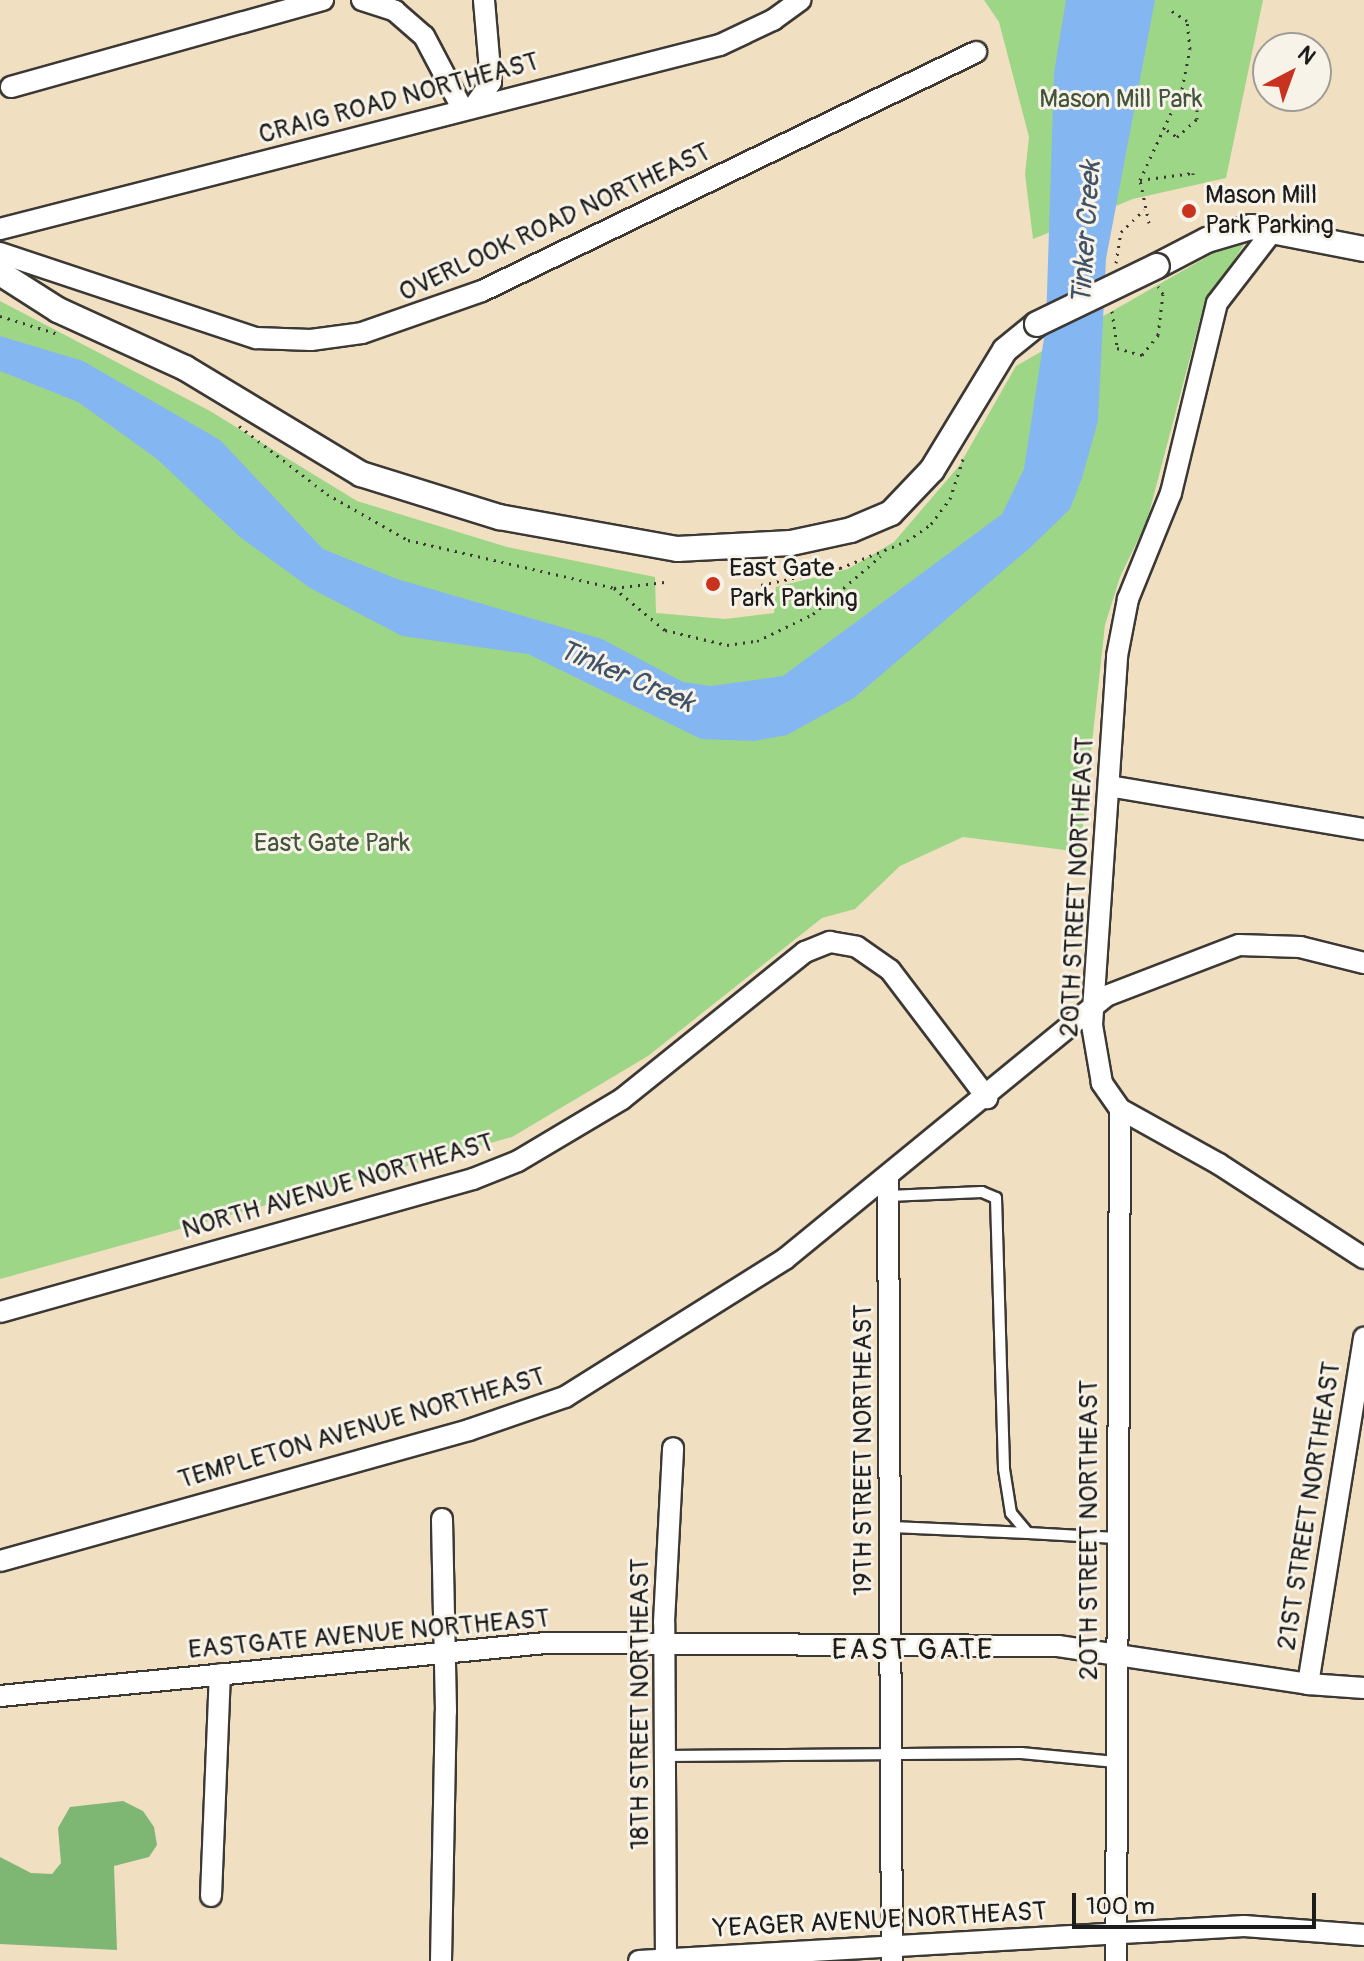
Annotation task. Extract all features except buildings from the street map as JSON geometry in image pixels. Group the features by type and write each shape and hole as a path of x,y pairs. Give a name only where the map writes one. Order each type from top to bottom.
{"street":[{"path":"11,87 323,0"},
{"path":"362,0 395,11 424,36 468,106 491,82 484,0"},
{"name":"CRAIG ROAD NORTHEAST","path":"0,229 468,106 720,45 773,20 801,0"},
{"name":"OVERLOOK ROAD NORTHEAST","path":"0,253 256,338 311,340 362,333 482,291 976,52"},
{"path":"0,273 58,310 185,368 361,474 499,517 677,549 791,543 851,530 891,513 932,470 1005,350 1037,324 1234,231 1274,229 1364,249"},
{"name":"20TH STREET NORTHEAST","path":"1116,1961 1120,1109 1102,1083 1093,1003 1117,656 1128,599 1171,493 1217,303 1274,229"},
{"path":"1109,786 1364,829"},
{"name":"NORTH AVENUE NORTHEAST","path":"0,1312 473,1179 518,1161 622,1099 805,952 830,942 857,947 890,970 987,1098"},
{"path":"1093,1003 1239,945 1300,947 1364,963"},
{"name":"TEMPLETON AVENUE NORTHEAST","path":"0,1561 469,1430 565,1397 785,1259 888,1187 1093,1003"},
{"path":"1120,1109 1219,1164 1364,1258"},
{"name":"19TH STREET NORTHEAST","path":"888,1187 892,1954"},
{"name":"21ST STREET NORTHEAST","path":"1308,1684 1364,1337"},
{"name":"18TH STREET NORTHEAST","path":"666,1960 665,1644 673,1448"},
{"path":"441,1961 442,1519"},
{"name":"EASTGATE AVENUE NORTHEAST","path":"0,1696 545,1643 891,1642 1116,1652 1308,1684 1364,1688"},
{"path":"211,1896 220,1674"},
{"name":"YEAGER AVENUE NORTHEAST","path":"639,1961 892,1954 1116,1933 1244,1926 1364,1935"}],"lane":[{"path":"888,1187 982,1192 999,1204 1004,1469 1011,1513 1028,1533"},
{"path":"892,1527 1116,1538"},
{"path":"667,1756 1021,1753 1116,1762"}],"path":[{"path":"1149,223 1140,180 1167,130 1190,49 1187,21 1168,8"},
{"path":"1167,130 1177,137 1197,119 1197,110"},
{"path":"1140,180 1193,173 1193,179"},
{"path":"614,588 665,630 727,645 757,641 813,614 883,553"}],"green space":[{"name":"Mason Mill Park","path":"984,0 1263,0 1256,32 1252,32 1252,53 1226,178 1133,199 1033,239 1025,174 1029,137 999,22"},
{"name":"East Gate Park","path":"1246,241 1202,312 1147,521 1120,577 1105,625 1080,852 963,837 900,866 855,909 822,918 648,1056 512,1137 0,1279 0,301 210,411 357,501 507,547 655,577 656,613 725,619 774,613 776,587 848,569 894,542 959,466 1016,366 1233,242"},
{"path":"123,1801 143,1811 154,1827 157,1845 149,1857 114,1866 117,1950 0,1944 0,1857 31,1873 52,1874 61,1863 58,1828 70,1807"}],"water":[{"name":"Tinker Creek","path":"1066,0 1155,0 1106,259 1098,421 1082,478 1070,509 1031,547 854,698 787,735 754,741 701,739 528,654 402,636 310,588 240,537 157,459 78,402 0,371 0,336 83,361 220,440 323,549 397,579 602,639 683,682 711,686 783,676 1002,514 1024,469 1046,325 1054,73"}],"place":[{"name":"Mason Mill Park Parking","path":"1189,211"},
{"name":"East Gate Park Parking","path":"713,584"}],"district":[{"name":"EAST GATE","path":"913,1650"}]}
